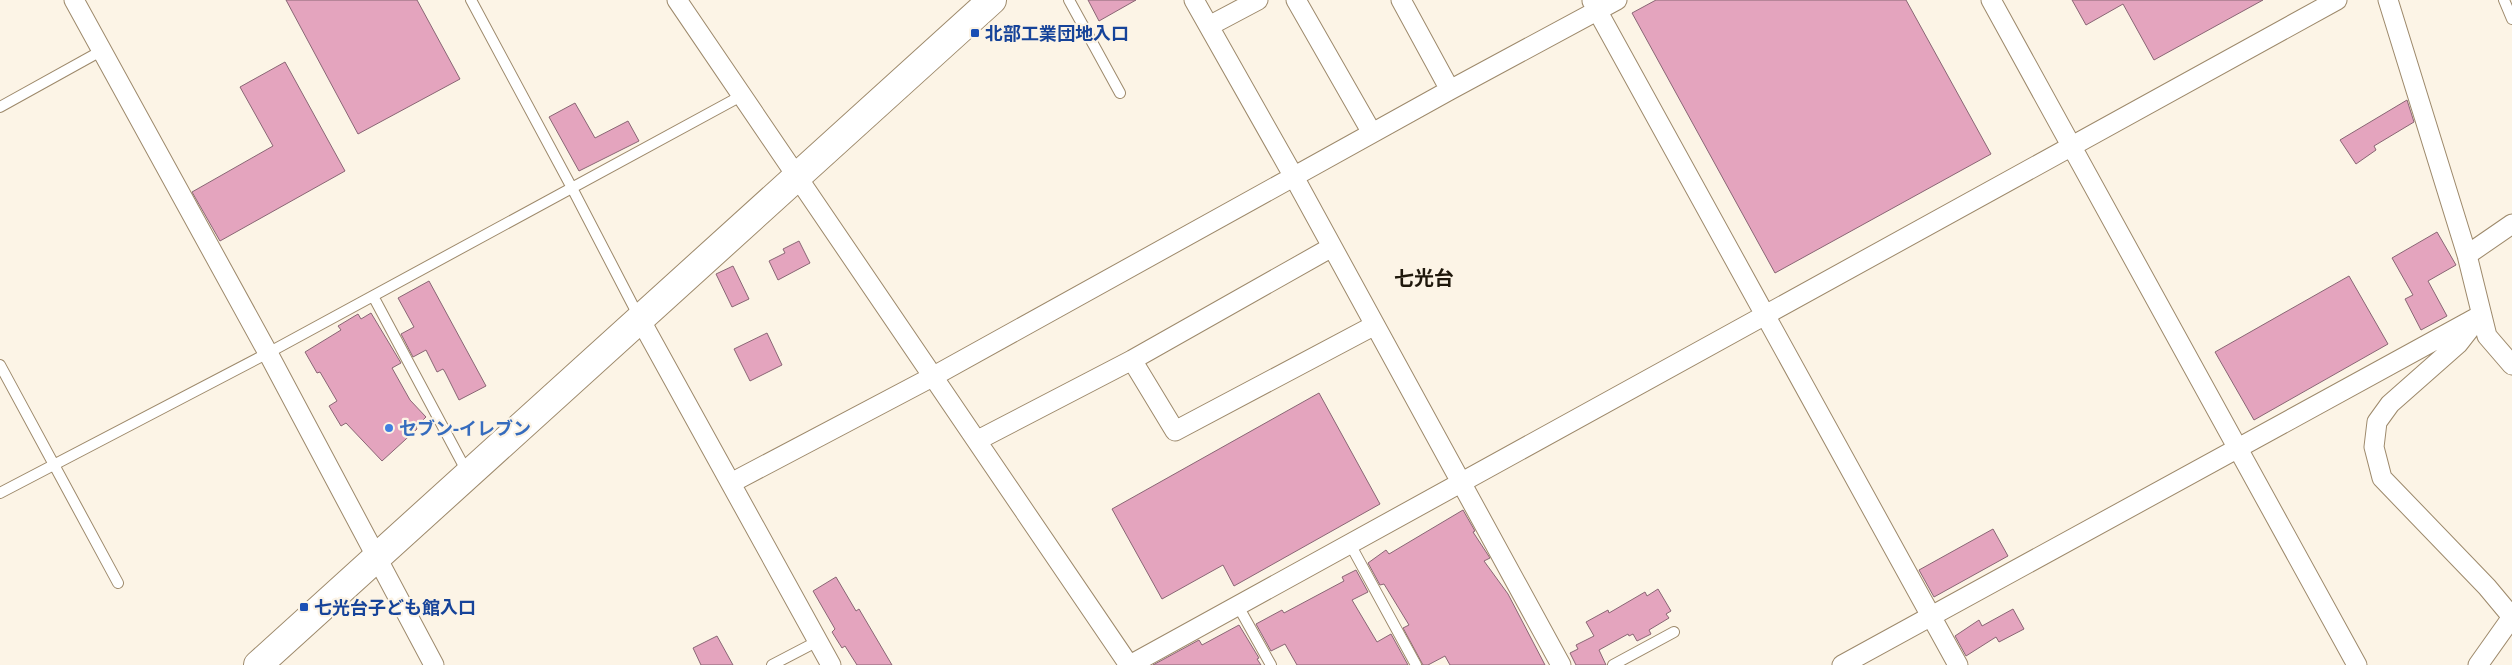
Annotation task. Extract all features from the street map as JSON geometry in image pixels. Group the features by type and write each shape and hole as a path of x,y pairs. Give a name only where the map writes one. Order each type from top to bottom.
{"street":[{"path":"74,0 268,353 434,665"},
{"path":"677,0 1130,665 2337,0"},
{"path":"258,665 992,0"},
{"path":"1194,0 1294,176 1561,665"},
{"path":"1209,26 1258,0"},
{"path":"1296,0 1372,133"},
{"path":"1400,0 1450,90"},
{"path":"730,483 934,376 1450,90 1594,5 1617,0"},
{"path":"1991,0 2357,665"},
{"path":"2388,0 2467,255 2487,336 2512,365"},
{"path":"1594,5 1958,665"},
{"path":"2467,255 2512,224"},
{"path":"978,440 1132,360 1332,247"},
{"path":"1842,665 2236,447 2481,315"},
{"path":"2478,665 2512,617 2487,588 2382,478 2374,447 2377,422 2390,404 2458,344 2481,315"},
{"path":"640,319 831,665"},
{"path":"1132,360 1175,431 1375,325"}],"lane":[{"path":"471,0 640,319"},
{"path":"1069,0 1120,93"},
{"path":"2504,0 2512,19"},
{"path":"0,107 102,52"},
{"path":"0,493 268,353 741,96"},
{"path":"373,296 468,476"},
{"path":"0,365 118,583"},
{"path":"1350,544 1416,665"},
{"path":"1238,606 1272,665"},
{"path":"1613,665 1674,632"},
{"path":"772,665 818,641"}],"building":[{"path":"286,0 417,0 460,79 358,134"},
{"path":"1088,0 1136,0 1099,21"},
{"path":"1656,0 1906,0 1991,154 1775,273 1632,13"},
{"path":"2072,0 2263,0 2154,60 2123,4 2086,25"},
{"path":"285,62 345,171 220,241 192,192 273,146 240,87"},
{"path":"2407,100 2414,122 2374,146 2376,150 2356,164 2340,140"},
{"path":"575,103 595,138 628,121 639,141 579,171 549,117"},
{"path":"2437,232 2456,265 2428,281 2447,316 2421,330 2405,299 2413,295 2392,258"},
{"path":"799,241 810,263 778,280 769,261 785,253 783,249"},
{"path":"733,266 749,299 732,307 716,274"},
{"path":"2349,276 2388,344 2254,420 2215,352"},
{"path":"429,281 486,386 459,400 443,369 437,372 426,350 413,357 401,334 414,327 398,298"},
{"path":"371,313 401,363 392,368 410,400 426,417 416,427 417,429 382,461 346,423 341,426 329,406 337,401 320,372 317,373 305,352 341,330 338,326 358,314 361,319"},
{"path":"767,333 782,365 750,381 734,349"},
{"path":"1319,393 1380,504 1234,586 1223,565 1162,599 1112,509"},
{"path":"1463,510 1475,531 1473,532 1490,558 1484,561 1508,594 1545,665 1450,665 1445,656 1428,665 1423,665 1403,628 1409,625 1384,584 1380,585 1368,563 1386,550 1389,554"},
{"path":"1993,529 2008,556 1934,597 1919,570"},
{"path":"1356,570 1368,592 1352,600 1377,642 1391,634 1408,665 1297,665 1285,644 1271,651 1256,624 1282,610 1284,613 1344,581 1342,577"},
{"path":"836,577 856,611 859,609 892,665 857,665 845,646 842,648 832,632 835,629 813,591"},
{"path":"1658,589 1671,611 1666,614 1669,618 1649,630 1651,634 1637,641 1633,634 1629,636 1628,634 1599,650 1606,665 1576,665 1570,653 1578,649 1576,645 1594,636 1586,622 1608,610 1609,613 1645,592 1647,596"},
{"path":"2013,609 2024,629 1999,642 1996,637 1966,656 1955,636 1979,620 1982,626"},
{"path":"1239,625 1259,658 1257,659 1261,665 1153,665 1199,640 1202,645"},
{"path":"717,636 733,665 701,665 693,648"}],"place":[{"name":"北部工業団地入口","path":"975,33"},
{"name":"セブン-イレブン","path":"389,428"},
{"name":"七光台子ども館入口","path":"304,607"}],"district":[{"name":"七光台","path":"1424,277"}]}
